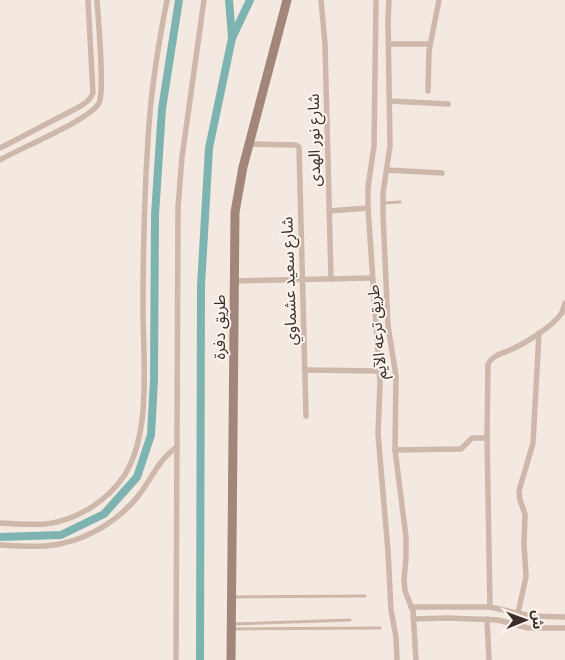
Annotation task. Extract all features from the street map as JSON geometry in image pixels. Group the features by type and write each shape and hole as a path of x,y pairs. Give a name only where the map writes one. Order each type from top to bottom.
{"main road":[{"name":"طريق دفرة","path":"231,660 236,212 242,167 287,0"}],"street":[{"path":"0,148 79,107 88,102 92,97 88,0"},
{"path":"0,160 71,124 98,104 102,89 97,0"},
{"path":"0,523 47,524 81,513 98,503 113,490 124,475 138,444 144,386 143,273 146,173 154,80 166,0"},
{"path":"176,660 179,186 204,0"},
{"name":"شارع نور الهدى","path":"321,0 325,44 331,279"},
{"name":"طريق ترعه الآيم","path":"376,0 374,146 368,187 368,208 380,383 378,434 391,610 396,637 397,660"},
{"name":"طريق ترعه الآيم","path":"390,0 388,19 390,44 390,146 382,203 390,345 396,376 396,450 406,537 404,580 413,619 416,660"},
{"path":"428,91 430,44 439,0"},
{"path":"375,20 388,19"},
{"path":"390,44 430,44"},
{"path":"390,101 448,104"},
{"name":"شارع سعيد عشماوي","path":"248,144 298,146 306,416"},
{"path":"387,170 442,173"},
{"path":"329,211 368,208"},
{"path":"234,280 372,278"},
{"path":"490,607 487,438 488,364 496,355 512,349 549,326 561,314 565,303"},
{"path":"518,613 526,576 525,514 519,491 533,443 539,333"},
{"path":"305,370 378,371"},
{"path":"396,450 461,449 472,438 487,438"},
{"path":"0,546 48,546 75,540 98,530 128,508 164,458 177,447"},
{"path":"411,608 490,607 538,617 565,617"},
{"path":"413,619 487,619 528,628 565,628"},
{"path":"487,619 489,660"}],"lane":[{"path":"382,203 400,202"},
{"path":"232,597 365,596"},
{"path":"231,627 350,620"},
{"path":"231,627 380,628"}],"waterway":[{"path":"0,537 61,535 104,514 137,477 151,435 154,380 155,215 162,109 179,0"},
{"path":"200,660 201,286 209,148 232,38 229,0"},
{"path":"233,36 250,0"}]}
